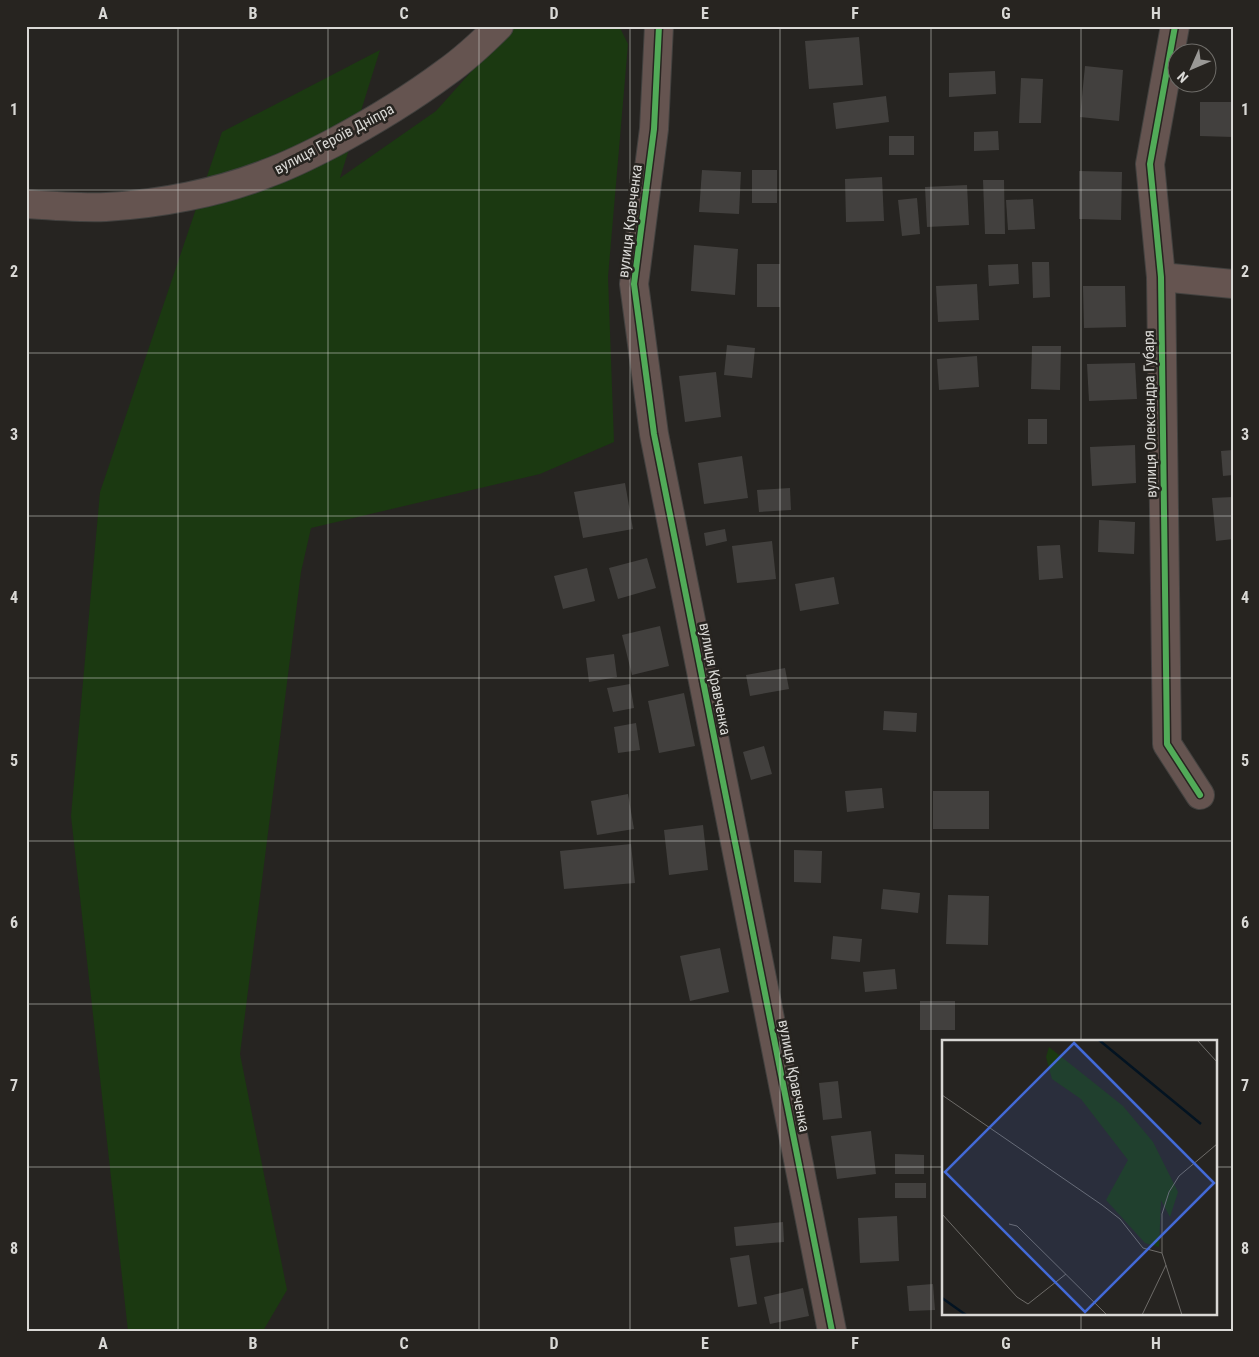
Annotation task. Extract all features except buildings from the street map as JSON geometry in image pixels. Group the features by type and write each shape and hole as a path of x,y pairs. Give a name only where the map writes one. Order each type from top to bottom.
{"street":[{"name":"вулиця Героїв Дніпра","path":"26,204 60,207 105,207 139,204 187,196 267,174 305,157 406,101 446,73 500,26"},
{"name":"вулиця Кравченка","path":"659,26 654,129 634,284 645,368 654,434 832,1331"},
{"name":"вулиця Олександра Губаря","path":"1175,26 1150,164 1161,276 1167,744 1200,795"},
{"path":"1161,276 1233,284"}],"green space":[{"path":"512,26 619,26 628,44 608,277 614,442 540,474 311,528 301,572 240,1054 287,1290 263,1331 128,1331 71,816 100,492 222,132 380,50 340,178 436,111"}],"cycle path":[{"path":"659,26 654,129 634,284 654,434 832,1331"},
{"path":"1175,26 1150,164 1161,277 1167,744 1200,795"}]}
